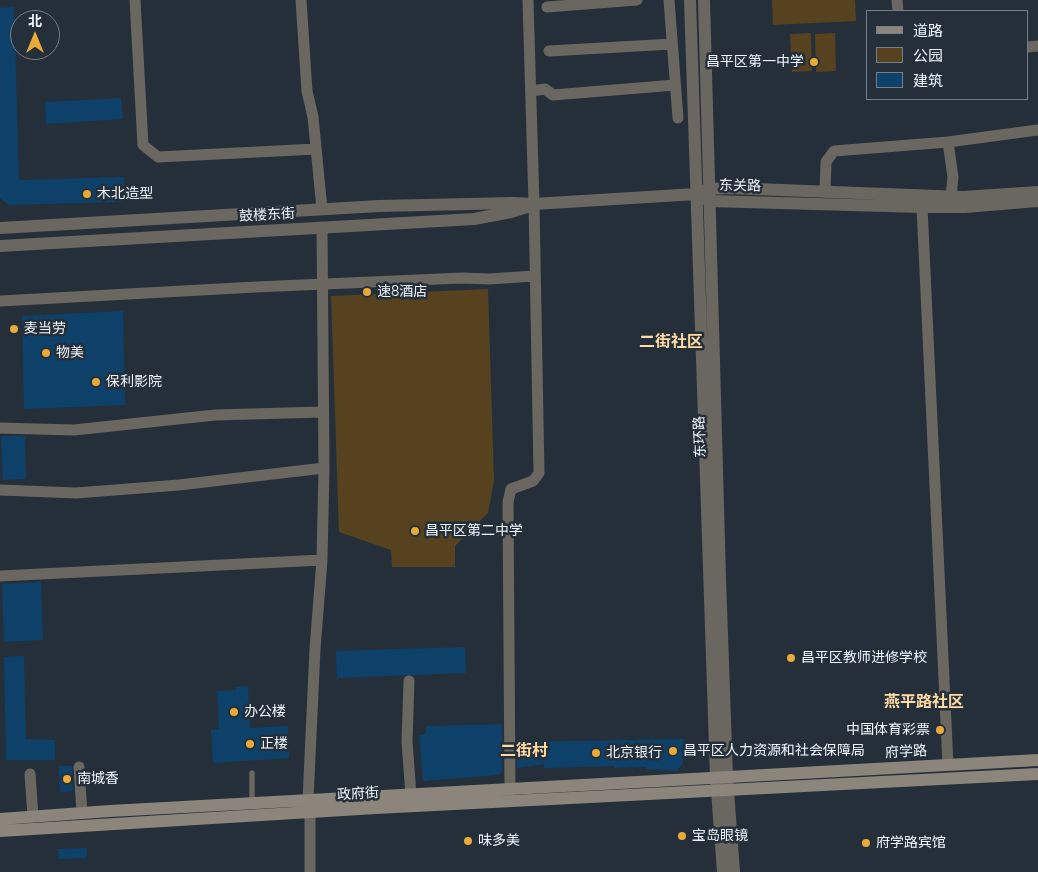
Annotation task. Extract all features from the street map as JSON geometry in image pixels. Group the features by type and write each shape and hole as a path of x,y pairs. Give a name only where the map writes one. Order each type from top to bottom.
{"main road":[{"name":"府学路","path":"722,777 1038,760"},
{"path":"723,791 1038,774"},
{"name":"政府街","path":"0,831 309,806 411,795 722,777"},
{"name":"政府街","path":"0,819 252,804 309,806 723,791"}],"street":[{"path":"135,0 143,145 158,157 316,149"},
{"path":"301,0 307,91 313,117 322,209"},
{"path":"510,790 508,502 511,489 533,481 539,473 534,276 536,269 528,0"},
{"path":"547,7 637,0"},
{"path":"669,0 678,118"},
{"name":"东环路","path":"690,0 696,194 722,777 734,872"},
{"name":"东环路","path":"704,0 722,777"},
{"path":"549,51 672,44"},
{"path":"531,91 545,89 553,94 675,85"},
{"path":"825,192 826,162 834,151 948,142 1038,130"},
{"path":"948,142 953,177 951,197"},
{"name":"东关路","path":"708,195 825,192 951,197 1038,192"},
{"name":"东关路","path":"696,194 922,207 965,207 1038,201"},
{"name":"鼓楼东街","path":"0,228 322,209 480,203 534,204 696,194"},
{"name":"鼓楼东街","path":"0,246 474,219 511,212 534,204"},
{"path":"922,207 948,765"},
{"path":"310,872 309,806 315,649 322,560 324,468 322,412 322,227"},
{"path":"0,301 534,276"},
{"path":"0,428 74,430 215,415 322,412"},
{"path":"0,490 86,493 179,486 324,468"},
{"path":"0,576 10,578 322,560"},
{"path":"409,681 408,742 411,795"},
{"path":"79,767 82,813"},
{"path":"30,774 33,816"},
{"name":"东环路","path":"723,791 723,872"}],"lane":[{"path":"252,773 252,804"}],"green space":[{"path":"772,0 855,0 856,21 773,25"},
{"path":"811,33 812,71 792,72 790,34"},
{"path":"835,33 836,71 816,72 815,34"},
{"path":"488,289 494,480 488,513 455,546 455,567 392,567 391,550 339,532 331,296"}],"building":[{"path":"14,7 14,10 10,10 10,60 16,60 19,180 124,177 124,202 9,205 0,198 0,8"},
{"path":"121,98 123,119 46,124 45,102"},
{"path":"123,311 125,405 24,409 22,316"},
{"path":"1,436 25,436 26,479 3,480"},
{"path":"41,582 43,640 4,642 2,584"},
{"path":"465,647 466,673 337,678 336,651"},
{"path":"24,656 26,739 55,740 55,760 6,760 4,657"},
{"name":"正楼","path":"248,686 250,728 288,726 289,758 213,763 211,730 219,729 217,691 236,690 236,687"},
{"path":"502,724 502,772 499,775 423,781 419,735 426,734 426,726"},
{"path":"684,739 683,763 677,771 646,769 646,767 614,768 614,766 544,768 544,764 517,768 517,742"},
{"name":"南城香","path":"59,766 72,766 73,791 60,792"},
{"path":"87,848 87,858 59,859 58,849"}],"place":[{"name":"昌平区第一中学","path":"814,62"},
{"name":"木北造型","path":"87,194"},
{"name":"速8酒店","path":"367,292"},
{"name":"麦当劳","path":"14,329"},
{"name":"物美","path":"46,353"},
{"name":"保利影院","path":"96,382"},
{"name":"昌平区第二中学","path":"415,531"},
{"name":"昌平区教师进修学校","path":"791,658"},
{"name":"办公楼","path":"234,712"},
{"name":"中国体育彩票","path":"940,730"},
{"name":"正楼","path":"250,744"},
{"name":"昌平区人力资源和社会保障局","path":"673,751"},
{"name":"北京银行","path":"596,753"},
{"name":"南城香","path":"67,779"},
{"name":"宝岛眼镜","path":"682,836"},
{"name":"味多美","path":"468,841"},
{"name":"府学路宾馆","path":"866,843"}],"district":[{"name":"二街社区","path":"671,342"},
{"name":"燕平路社区","path":"924,702"},
{"name":"二街村","path":"524,751"}]}
